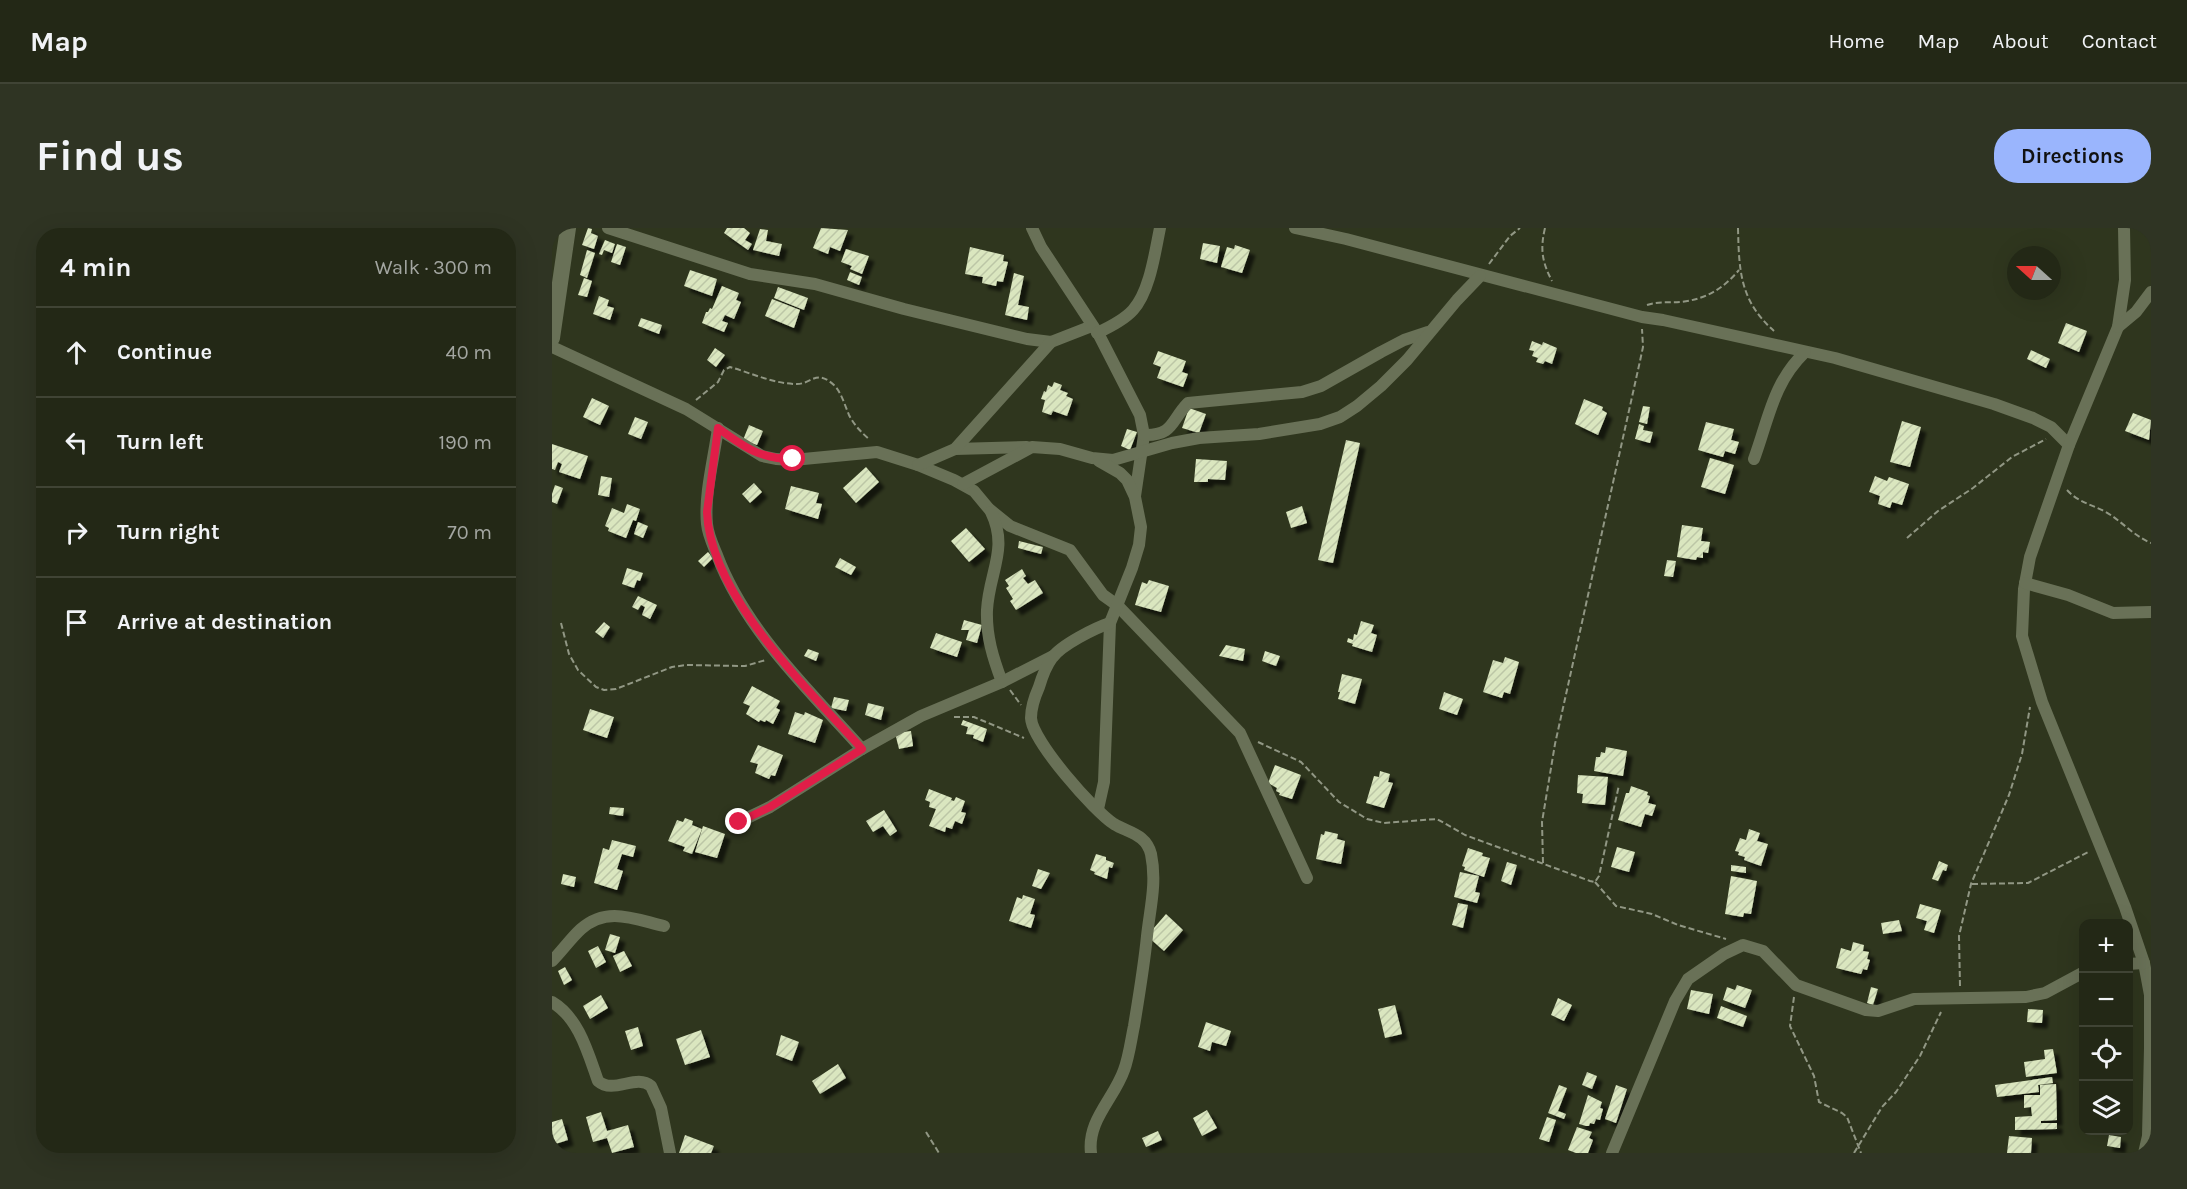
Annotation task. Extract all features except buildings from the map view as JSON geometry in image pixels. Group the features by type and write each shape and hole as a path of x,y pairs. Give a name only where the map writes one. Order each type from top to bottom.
{"main road":[{"path":"552,337 568,228"}],"street":[{"path":"608,228 750,274 815,284 904,309 1027,339 1051,342 1115,324 1133,311 1142,297 1160,228"},
{"path":"1032,228 1041,247 1116,364 1140,415 1144,435 1135,497"},
{"path":"1295,228 1346,239 1637,316 1805,351 1994,404 2051,427 2069,445"},
{"path":"2124,228 2125,280 2118,327 2069,445 2030,557 2025,583 2022,636 2042,702 2125,907 2144,963 2150,995 2150,1105 2148,1136 2144,1153"},
{"path":"918,465 955,449 1032,447 1060,449 1092,458 1113,460 1199,438 1260,435 1296,429 1340,417 1381,386 1407,360 1480,276"},
{"path":"2118,327 2136,312 2151,292"},
{"path":"1144,435 1162,433 1168,429 1188,403 1302,392 1321,386 1396,344 1430,331"},
{"path":"552,337 686,409 762,456 793,459 868,452 918,465 974,491 989,509 1010,526 1070,550 1103,595 1118,605 1240,733 1307,878"},
{"path":"955,449 1051,342"},
{"path":"1754,459 1780,382 1805,351"},
{"path":"718,428 707,512 711,539 732,591 780,656 862,749"},
{"path":"963,484 1032,447"},
{"path":"1092,458 1120,473 1131,486 1141,527 1139,545 1132,568 1110,623 1104,782 1098,809"},
{"path":"989,509 999,532 999,550 989,593 987,634 1002,682"},
{"path":"2025,583 2068,596 2113,614 2151,612"},
{"path":"739,822 770,807 862,749 921,716 1002,682 1053,656 1082,636 1110,623"},
{"path":"1053,656 1041,680 1031,719 1042,743 1069,780 1098,809 1114,824 1143,838 1150,851 1154,874 1153,901 1141,984 1125,1069 1115,1092 1099,1113 1090,1145 1091,1153"},
{"path":"552,961 582,928 611,914 664,926"},
{"path":"1612,1153 1675,1001 1688,979 1724,954 1743,945 1763,951 1796,986 1866,1010 1878,1011 1914,999 2026,997 2045,993 2082,973"},
{"path":"2133,964 2144,963"},
{"path":"552,1002 566,1012 578,1029 601,1084 617,1086 645,1081 651,1086 661,1108 670,1153"}],"path":[{"path":"1480,276 1502,245 1520,228"},
{"path":"1545,228 1541,247 1544,261 1550,278 1561,296"},
{"path":"1738,228 1739,270 1746,293 1761,320 1777,333"},
{"path":"1542,863 1542,822 1547,790 1573,659 1643,347 1637,316 1641,307 1652,303 1680,302 1707,296 1724,286 1739,270"},
{"path":"686,409 718,382 727,367 769,380 798,384 813,377 820,378 834,385 854,424 887,456"},
{"path":"1907,538 1938,511 1973,488 2012,457 2057,433"},
{"path":"2058,478 2076,500 2104,512 2136,537 2151,543"},
{"path":"561,623 570,654 578,670 596,687 604,690 616,689 672,667 686,665 745,666 780,656"},
{"path":"1960,998 1959,936 1971,884 2008,795 2022,754 2035,679"},
{"path":"1002,682 1031,719"},
{"path":"939,708 946,716 974,717 1022,738 1042,743"},
{"path":"1240,733 1301,762 1339,802 1367,819 1384,824 1437,819 1465,835 1595,882 1616,906 1652,914 1678,925 1743,945"},
{"path":"1595,882 1599,876 1619,786"},
{"path":"1971,884 2028,883 2100,845"},
{"path":"1796,986 1790,1026 1814,1076 1819,1102 1847,1117 1862,1153"},
{"path":"1854,1153 1882,1107 1896,1092 1920,1056 1947,999"},
{"path":"926,1132 939,1153"}],"route":[{"path":"739,822 799,790 862,749 780,656 745,610 724,575 707,526 718,428 762,456 793,459"}]}
